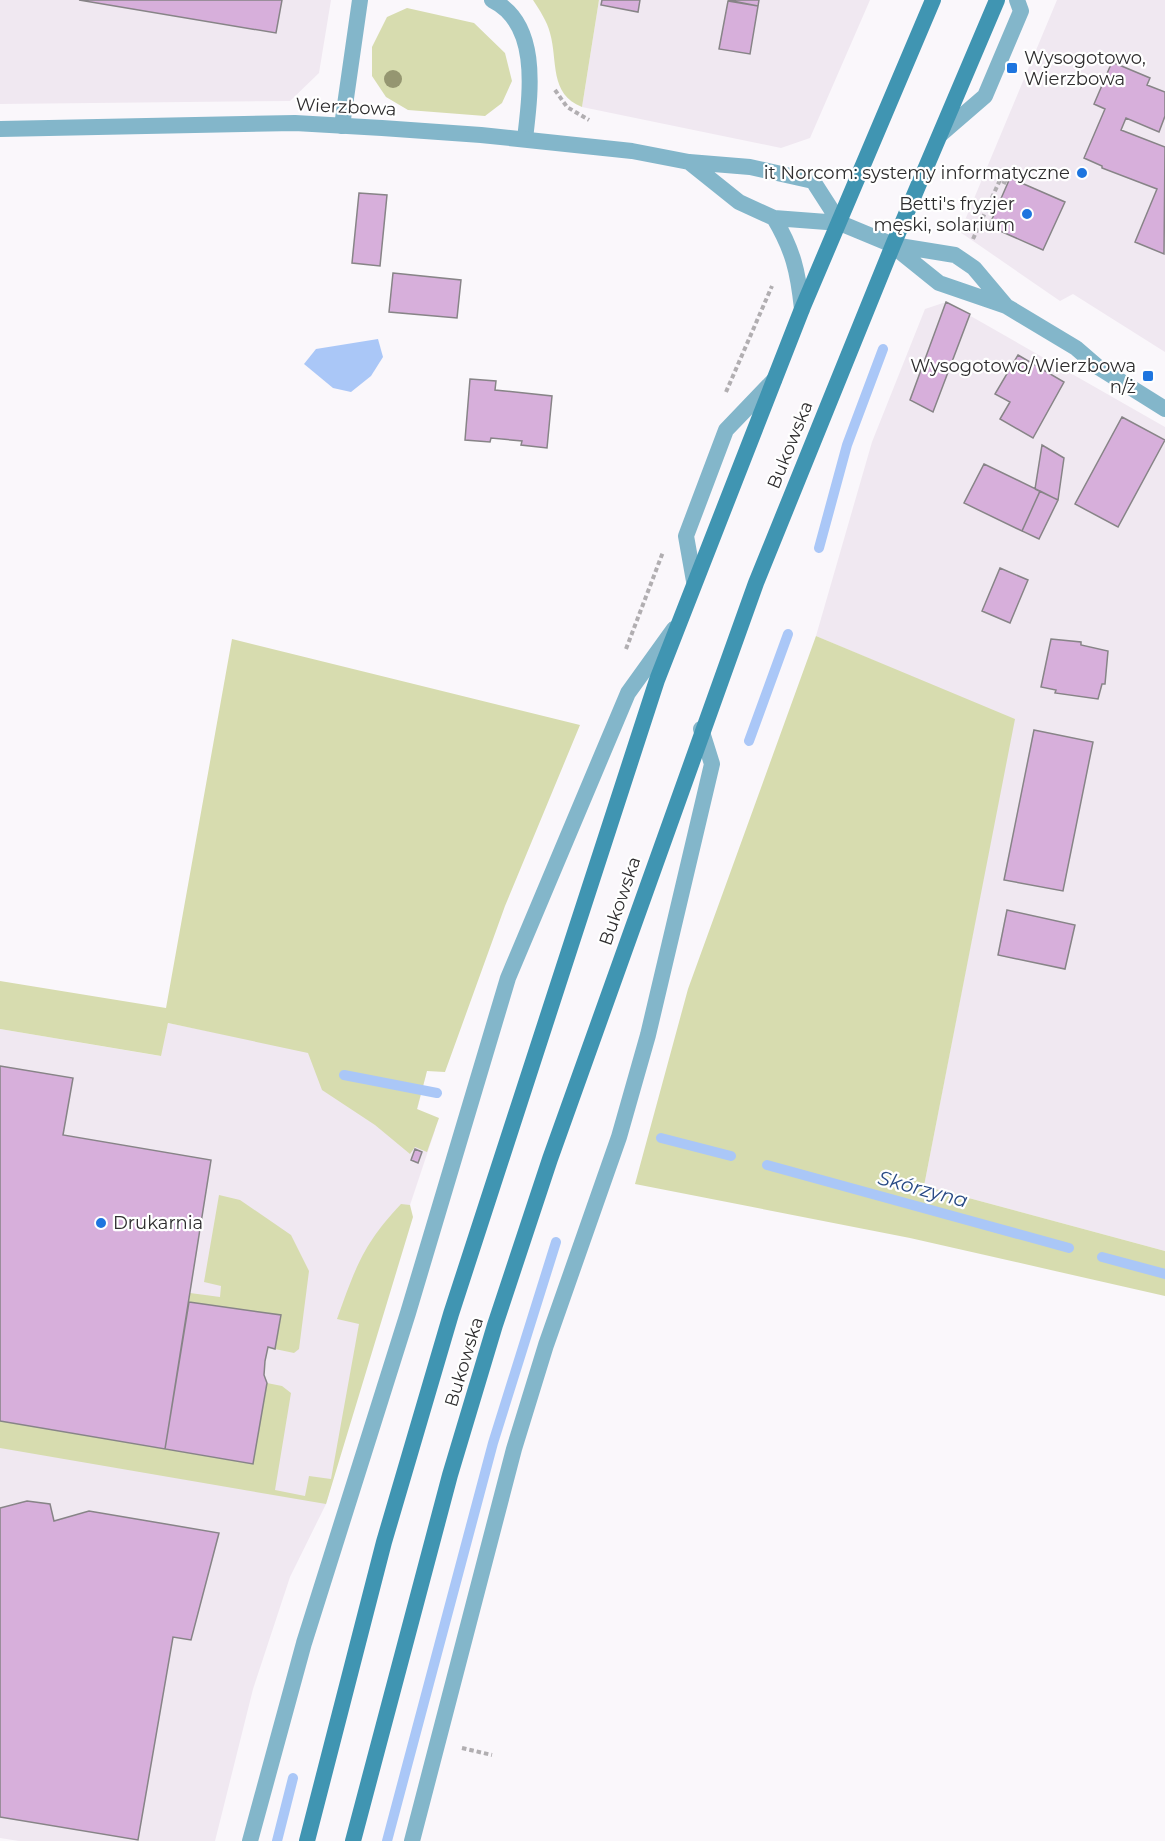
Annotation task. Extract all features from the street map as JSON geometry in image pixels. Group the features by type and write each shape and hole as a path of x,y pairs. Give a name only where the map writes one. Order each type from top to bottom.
{"main road":[{"name":"Bukowska","path":"307,1841 384,1542 451,1314 576,922 694,581 802,309 933,0"},
{"name":"Bukowska","path":"353,1841 450,1475 495,1325 554,1149 701,729 756,583 893,245 997,0"}],"street":[{"path":"342,126 360,0"},
{"path":"492,0 500,4 524,35 531,82 525,139"},
{"path":"940,134 985,96 1021,11 1017,0"},
{"name":"Wierzbowa","path":"0,129 232,123 342,126 525,139 632,151 689,162 750,167 813,182 840,223"},
{"name":"Wierzbowa","path":"689,162 740,202 774,218 840,223 893,245 955,255 974,268 1006,306"},
{"path":"774,218 790,246 799,272 802,309"},
{"name":"Wierzbowa","path":"893,245 939,283 1006,306 1076,348 1098,367 1165,409"},
{"path":"694,581 686,536 726,430 775,379"},
{"path":"250,1841 304,1643 391,1369 508,978 628,693 678,623"},
{"path":"412,1841 514,1449 546,1345 619,1137 648,1035 712,764 701,729"}],"path":[{"path":"550,81 567,107 592,122"},
{"path":"969,248 1000,180 1008,184"},
{"path":"725,395 777,275"},
{"path":"438,1742 492,1755"}],"shaded area":[{"path":"0,0 331,0 319,73 290,101 0,104"},
{"path":"599,0 870,0 810,138 781,148 582,107"},
{"name":"it Norcom: systemy informatyczne","path":"1057,0 1165,0 1165,352 1073,294 1060,301 960,232"},
{"path":"946,302 1165,427 1165,1251 924,1186 1014,720 816,636 872,442 925,309"},
{"path":"168,1023 426,1075 417,1110 435,1130 410,1205 326,1504 290,1577 253,1689 215,1841 19,1841 0,1838 0,1029 160,1056"}],"green space":[{"path":"533,0 599,0 582,107 571,101 559,85 549,29"},
{"path":"407,8 474,23 505,53 512,81 502,103 485,116 408,110 386,97 372,76 372,47 387,17"},
{"path":"816,636 1015,719 924,1186 1165,1251 1165,1296 910,1238 635,1184 688,989"},
{"path":"232,639 580,725 505,906 445,1072 427,1071 417,1109 439,1118 427,1152 415,1147 410,1154 375,1125 322,1090 308,1053 168,1023 161,1056 0,1029 0,981 166,1008"},
{"path":"219,1195 240,1200 291,1235 309,1271 299,1349 294,1353 275,1349 281,1315 189,1302 190,1293 220,1297 221,1286 204,1282"},
{"path":"401,1204 410,1205 413,1217 326,1504 0,1448 0,1421 253,1464 267,1383 282,1386 291,1393 275,1490 305,1496 309,1476 331,1479 359,1324 337,1319 361,1258 377,1232"}],"water":[{"path":"378,339 383,357 371,376 351,392 333,388 304,364 316,349"}],"building":[{"path":"79,0 282,0 276,33"},
{"path":"602,0 640,0 638,12 601,5"},
{"path":"728,0 759,0 758,6"},
{"path":"728,1 758,6 750,54 719,49"},
{"path":"1112,62 1150,78 1147,85 1165,92 1165,116 1159,132 1126,118 1121,130 1165,147 1164,254 1135,242 1157,189 1102,168 1084,158 1105,109 1094,104"},
{"name":"Betti's fryzjer męski, solarium","path":"1010,178 1065,202 1043,250 989,226"},
{"path":"359,193 387,195 380,266 352,263"},
{"path":"393,273 461,280 457,318 389,312"},
{"path":"946,302 970,314 933,412 910,400"},
{"path":"1018,355 1064,382 1033,438 1000,419 1010,402 995,394"},
{"path":"470,379 496,381 495,390 552,396 547,448 521,445 522,441 491,438 490,442 465,440"},
{"path":"1122,417 1165,440 1118,527 1075,504"},
{"path":"1042,445 1064,458 1058,500 1035,489"},
{"path":"984,464 1040,491 1022,531 964,503"},
{"path":"1040,491 1058,500 1039,539 1022,531"},
{"path":"1000,568 1028,580 1010,623 982,611"},
{"path":"1051,639 1081,642 1081,645 1108,651 1105,684 1102,684 1098,699 1055,693 1056,690 1041,687"},
{"path":"1034,730 1093,742 1063,891 1004,880"},
{"path":"1007,910 1075,925 1065,969 998,955"},
{"name":"Drukarnia","path":"0,1066 73,1078 63,1135 211,1160 165,1449 0,1421"},
{"path":"415,1149 422,1152 418,1163 411,1160"},
{"path":"189,1302 281,1315 275,1349 268,1347 265,1361 264,1375 267,1383 253,1464 165,1449"},
{"path":"27,1501 50,1504 54,1521 89,1511 219,1533 191,1640 173,1637 138,1840 0,1817 0,1508"}],"waterway":[{"path":"819,548 847,445 883,349"},
{"path":"749,741 788,634"},
{"name":"Skórzyna","path":"344,1075 437,1093"},
{"name":"Skórzyna","path":"661,1138 731,1156"},
{"name":"Skórzyna","path":"767,1165 1069,1248"},
{"path":"387,1841 493,1443 556,1242"},
{"name":"Skórzyna","path":"1102,1257 1165,1274"},
{"path":"277,1841 293,1778"}],"place":[{"name":"Wysogotowo, Wierzbowa","path":"1012,68"},
{"name":"it Norcom: systemy informatyczne","path":"1082,173"},
{"name":"Betti's fryzjer męski, solarium","path":"1027,214"},
{"name":"Wysogotowo/Wierzbowa n/ż","path":"1148,376"},
{"name":"Drukarnia","path":"101,1223"}]}
